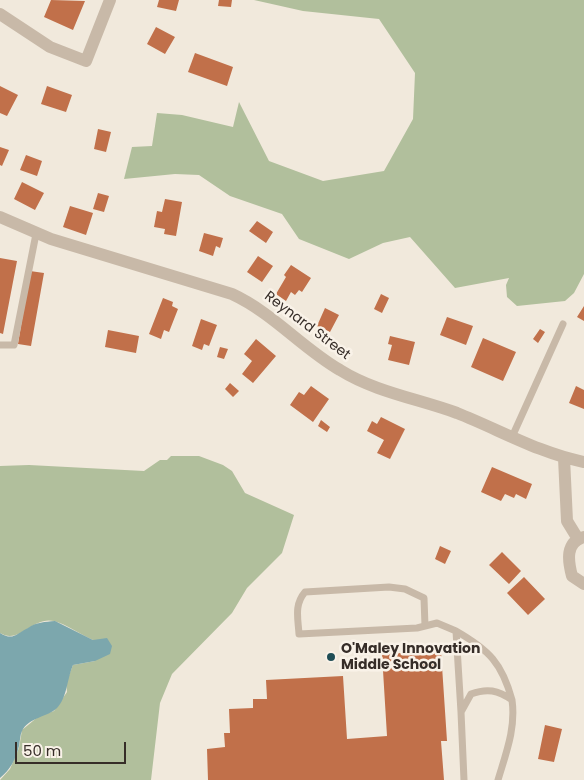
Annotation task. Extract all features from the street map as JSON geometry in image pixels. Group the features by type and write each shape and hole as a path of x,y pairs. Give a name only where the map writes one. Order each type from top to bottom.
{"street":[{"path":"0,14 50,46 86,61 110,0"},
{"name":"Reynard Street","path":"0,217 36,234 232,294 253,304 314,352 362,382 459,414 512,438 564,458 584,462"},
{"path":"564,458 568,522 581,538 570,548 568,562 572,576 584,584"}],"lane":[{"path":"0,345 14,345 36,234"},
{"path":"512,438 563,324"},
{"path":"425,626 424,598 405,589 389,587 304,592 298,600 299,634 425,626 438,624 456,631 478,644 494,659 503,671 512,700 513,727 498,780"},
{"path":"456,631 464,780"},
{"path":"461,712 471,694 478,691 488,689 500,692 512,700"}],"green space":[{"path":"254,0 584,0 584,274 574,293 565,301 517,306 507,297 506,285 509,278 455,288 410,237 383,243 349,259 299,239 282,214 230,196 199,175 175,174 124,179 132,147 152,146 157,113 182,115 233,127 239,102 269,161 323,181 384,171 413,119 415,73 379,19 303,11"},
{"path":"171,456 199,456 223,465 232,471 245,493 294,515 282,553 247,588 232,613 172,674 160,703 151,780 0,780 10,769 19,748 22,730 39,716 54,711 67,692 66,683 73,665 95,661 93,640 54,621 39,622 14,635 7,636 0,633 0,466 29,465 144,471 160,460 167,460"}],"water":[{"path":"55,621 93,640 107,638 112,646 110,654 95,661 73,665 65,694 60,704 53,711 25,726 21,733 14,760 10,768 0,778 0,633 11,637 34,625"}],"building":[{"path":"51,0 85,1 73,30 44,17"},
{"path":"159,0 179,0 176,11 157,7"},
{"path":"219,0 232,0 231,7 218,6"},
{"path":"156,27 175,37 165,54 147,44"},
{"path":"195,53 233,67 227,86 188,72"},
{"path":"0,86 18,95 7,116 0,113"},
{"path":"47,86 72,95 66,112 41,104"},
{"path":"98,129 111,132 106,152 94,149"},
{"path":"0,147 9,150 2,166 0,165"},
{"path":"26,155 42,161 37,176 20,170"},
{"path":"22,182 44,193 35,210 14,199"},
{"path":"98,193 109,196 104,212 93,209"},
{"path":"165,199 182,202 176,236 164,234 165,229 154,227 157,211 162,212"},
{"path":"70,206 93,213 86,235 63,227"},
{"path":"257,221 273,232 266,243 249,231"},
{"path":"204,233 223,238 220,248 216,246 213,256 199,251"},
{"path":"258,256 273,266 262,282 247,272"},
{"path":"0,258 17,261 3,334 0,333"},
{"path":"291,265 311,278 302,292 299,290 295,295 291,292 286,301 276,294 286,277 284,275"},
{"path":"30,271 44,273 31,346 18,344"},
{"path":"381,294 389,298 382,313 374,309"},
{"path":"163,298 173,302 172,306 178,309 169,332 164,330 161,339 149,334"},
{"path":"584,306 584,321 577,317"},
{"path":"325,308 339,315 330,332 317,326"},
{"path":"447,317 473,326 466,345 440,335"},
{"path":"201,319 217,325 209,346 204,344 202,350 192,346"},
{"path":"540,329 545,332 538,343 533,339"},
{"path":"108,330 139,336 136,353 105,347"},
{"path":"390,336 415,342 409,365 388,360 392,345 388,344"},
{"path":"483,338 516,352 503,381 471,367"},
{"path":"256,339 276,356 253,383 242,374 252,361 244,354"},
{"path":"220,347 228,349 224,359 217,357"},
{"path":"230,383 239,391 233,397 225,389"},
{"path":"311,386 329,399 313,422 290,405 299,392 304,395"},
{"path":"576,386 584,390 584,409 569,403"},
{"path":"381,417 405,429 390,459 377,453 384,440 367,431 372,421 377,424"},
{"path":"321,420 330,427 327,432 318,426"},
{"path":"492,467 532,484 526,499 516,494 514,498 505,494 501,501 481,492"},
{"path":"440,546 451,551 445,564 435,559"},
{"path":"502,552 521,571 509,584 489,565"},
{"path":"524,577 545,599 528,615 507,593"},
{"path":"441,651 447,741 441,741 444,780 208,780 207,749 225,747 224,733 230,733 229,709 253,708 253,699 267,699 266,680 343,676 347,739 387,736 382,654"},
{"path":"545,725 562,729 554,762 538,759"}],"place":[{"name":"O'Maley Innovation Middle School","path":"331,657"}]}
